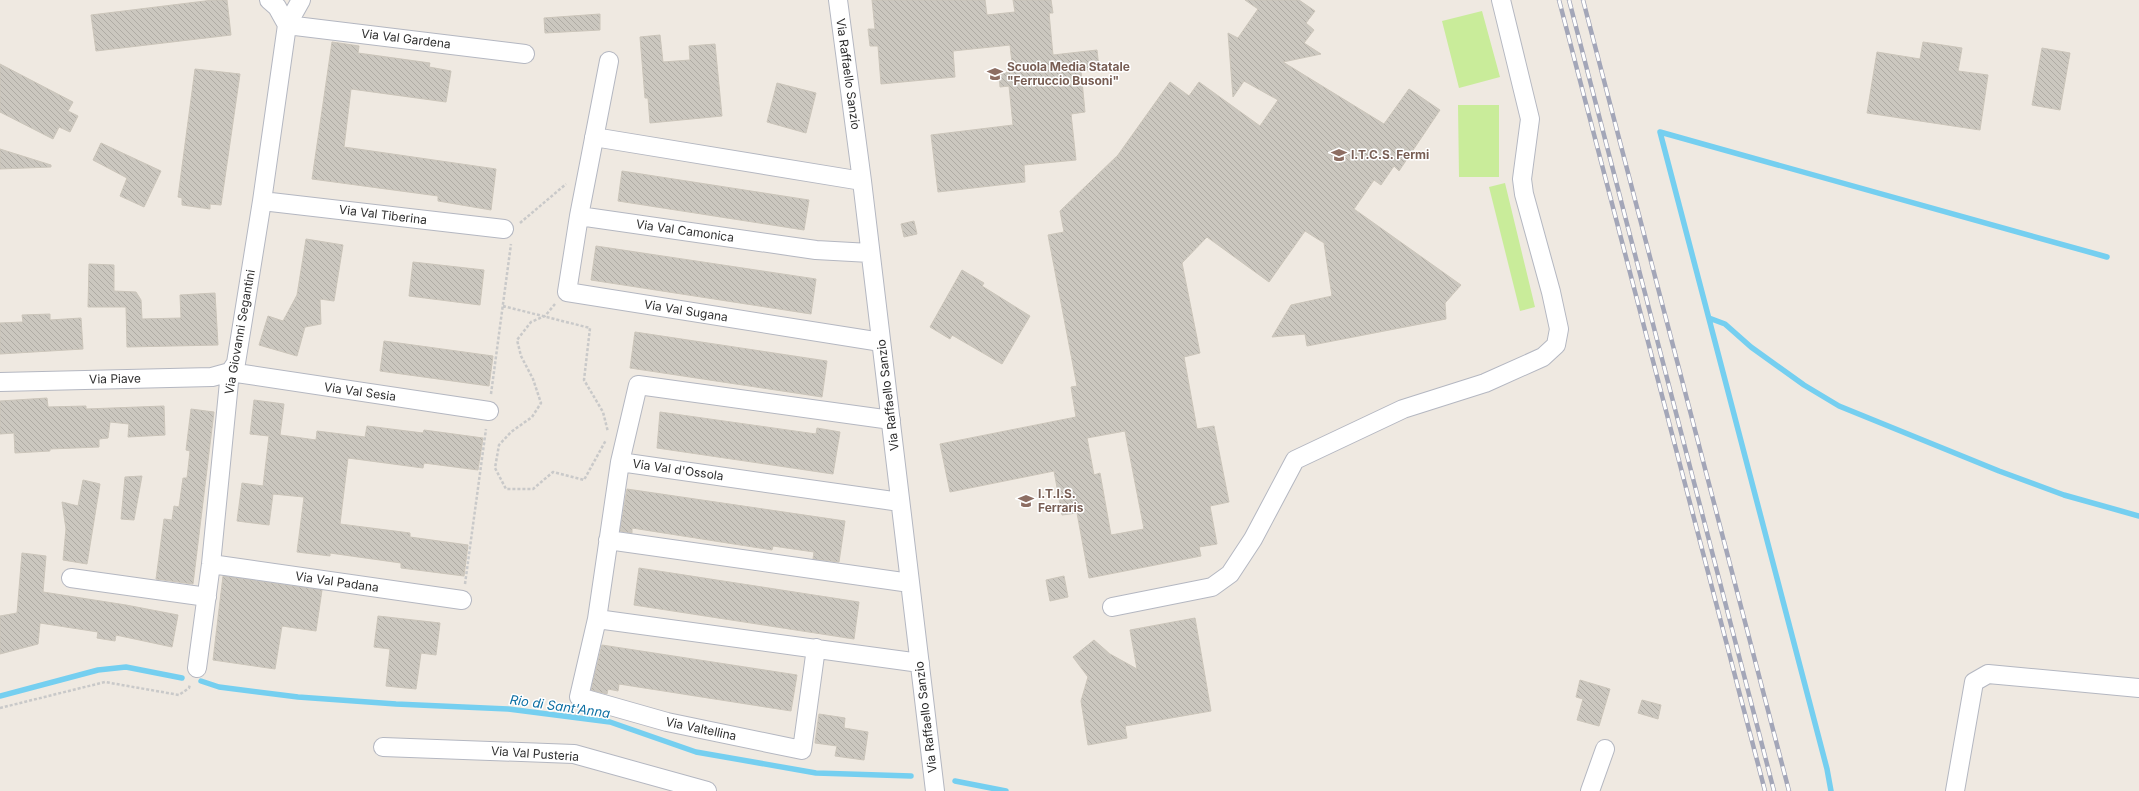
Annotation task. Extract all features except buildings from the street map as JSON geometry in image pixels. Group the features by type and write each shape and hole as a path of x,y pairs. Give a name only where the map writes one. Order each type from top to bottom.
{"street":[{"path":"269,0 277,7 287,25"},
{"name":"Via Giovanni Segantini","path":"197,668 211,564 230,372 236,363 262,201 287,25 301,0"},
{"name":"Via Raffaello Sanzio","path":"838,0 862,181 935,791"},
{"path":"1112,607 1212,587 1230,574 1253,539 1295,460 1403,409 1485,384 1543,357 1556,345 1559,329 1551,292 1524,194 1522,179 1530,119 1501,0"},
{"name":"Via Val Gardena","path":"287,25 525,54"},
{"path":"579,216 609,61"},
{"path":"594,137 862,181"},
{"name":"Via Val Tiberina","path":"262,201 504,229"},
{"name":"Via Val Camonica","path":"579,216 816,250 870,253"},
{"name":"Via Val Sugana","path":"579,216 567,292 881,342"},
{"name":"Via Piave","path":"0,382 212,377 230,372"},
{"name":"Via Val Sesia","path":"230,372 489,411"},
{"name":"Via Val d'Ossola","path":"891,420 638,385 620,462 900,502"},
{"name":"Via Valtellina","path":"620,462 597,619 579,697 667,722 802,750 816,648"},
{"path":"608,540 910,583"},
{"name":"Via Val Padana","path":"211,564 462,600"},
{"path":"72,578 207,597"},
{"path":"597,619 920,663"},
{"path":"1955,791 1974,682 1988,674 2139,688"},
{"name":"Via Val Pusteria","path":"383,747 574,754 707,791"},
{"path":"1590,791 1605,749"}],"path":[{"path":"504,229 513,230 571,180 587,175"},
{"path":"503,306 545,316 590,328 584,380 602,412 609,434 584,480 553,472 533,489 506,489 495,468 499,445 511,432 532,417 541,403 533,379 521,356 517,340 531,322 545,316"},
{"path":"0,708 105,682 179,695 189,688 197,668"}],"green space":[{"path":"1482,11 1500,77 1459,88 1442,21"},
{"path":"1458,105 1499,105 1499,177 1459,177"},
{"path":"1505,183 1535,307 1520,311 1489,187"}],"waterway":[{"path":"1660,132 1827,769 1831,791"},
{"path":"1660,132 2107,257"},
{"path":"1709,318 1725,324 1751,347 1804,385 1839,406 1999,471 2064,495 2139,516"},
{"name":"Rio di Sant'Anna","path":"0,696 98,670 126,667 182,678"},
{"name":"Rio di Sant'Anna","path":"201,681 219,687 298,697 396,704 508,709 610,722 696,752 816,773 911,776"},
{"name":"Rio di Sant'Anna","path":"955,781 1006,791"}],"railway":[{"path":"1559,0 1765,791"},
{"path":"1569,0 1774,791"},
{"path":"1583,0 1789,791"}],"place":[{"name":"Scuola Media Statale \"Ferruccio Busoni\"","path":"995,74"},
{"name":"I.T.C.S. Fermi","path":"1339,155"},
{"name":"I.T.I.S. Ferraris","path":"1026,501"}]}
